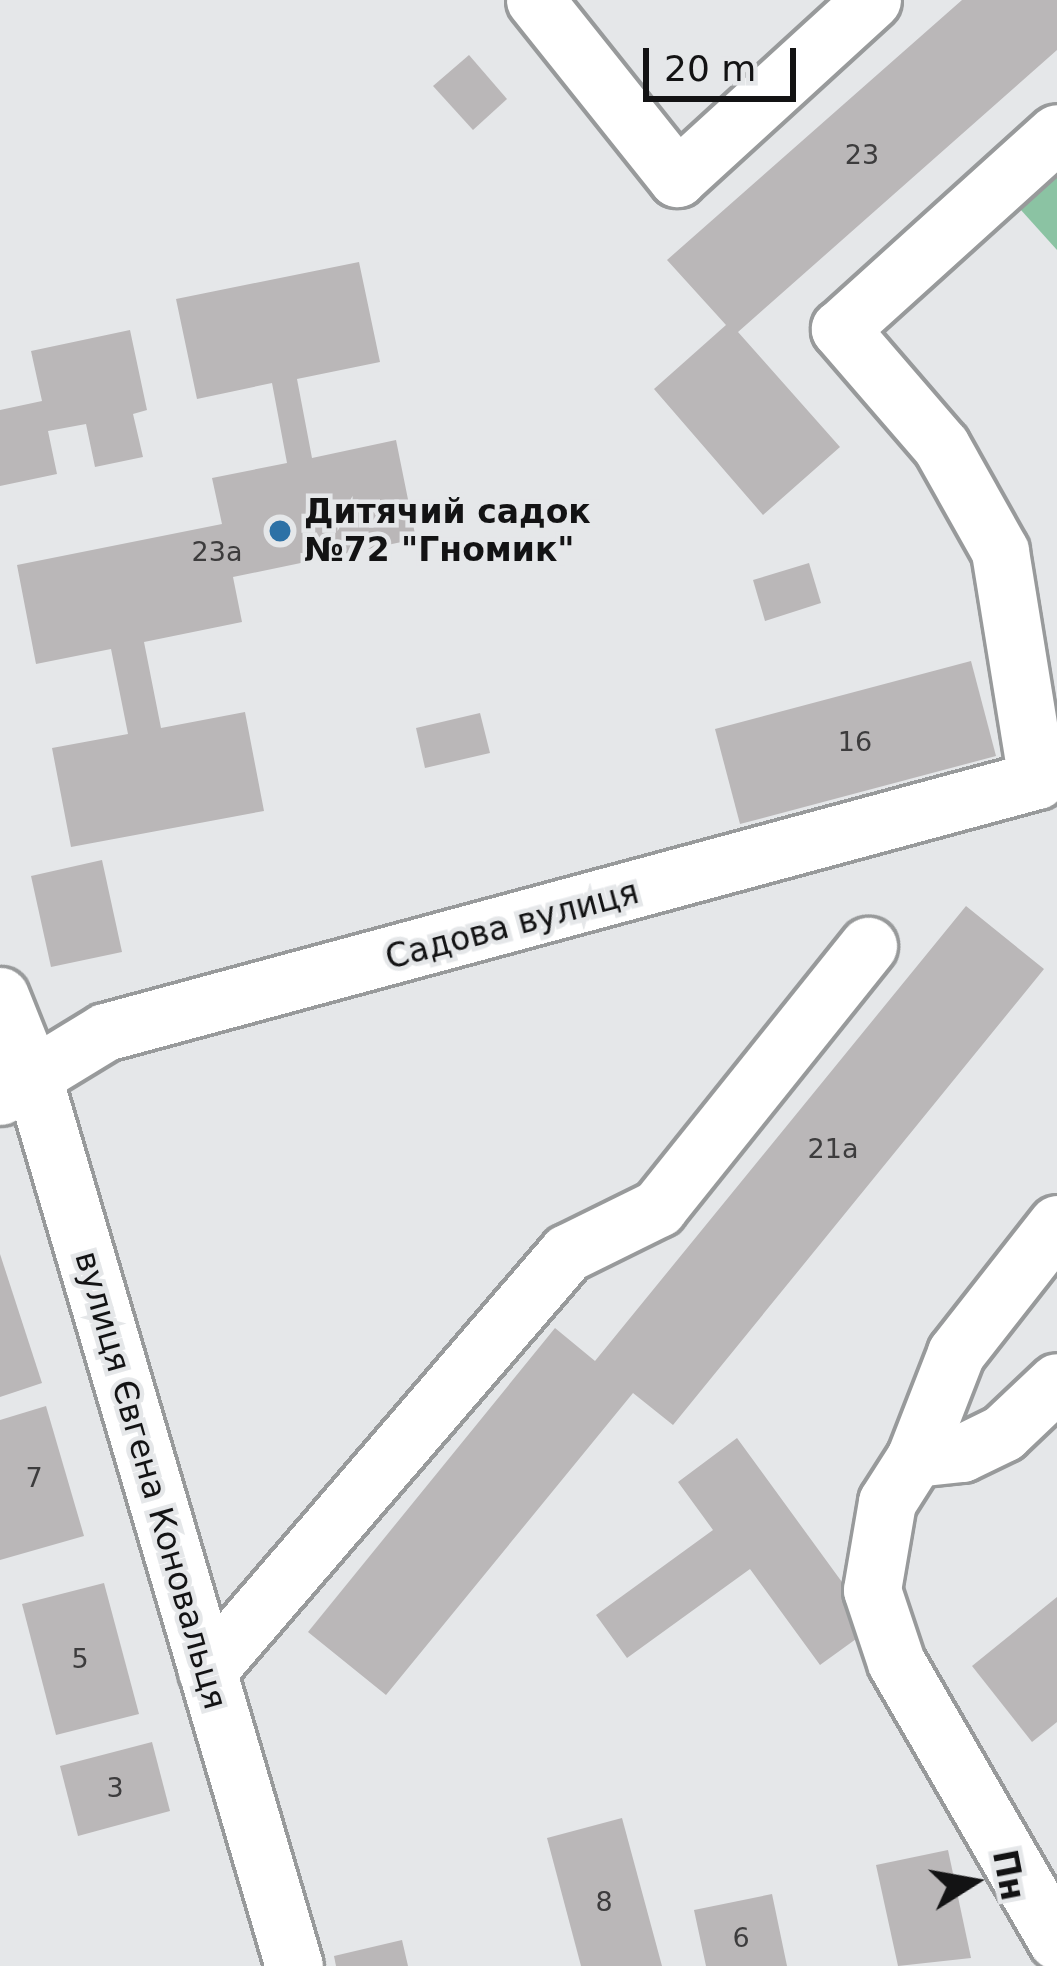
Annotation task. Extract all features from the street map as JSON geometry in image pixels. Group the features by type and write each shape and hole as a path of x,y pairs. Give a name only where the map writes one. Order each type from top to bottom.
{"street":[{"path":"535,0 676,178 872,0"},
{"name":"Садова вулиця","path":"17,1089 105,1032 1037,780 1000,551 941,446 840,329 1057,133"},
{"path":"207,1671 567,1253 658,1208 868,946"},
{"name":"вулиця Євгена Коновальця","path":"0,996 17,1089 207,1671 294,1966"},
{"path":"1057,1224 956,1353 915,1458 875,1535 881,1631 1057,1941"},
{"path":"915,1458 962,1453 1003,1432 1057,1382"}],"green space":[{"path":"1057,159 1057,250 1012,200"}],"building":[{"path":"962,0 1057,0 1057,50 738,332 840,447 763,515 654,389 726,325 667,260"},
{"path":"469,55 507,99 473,130 433,86"},
{"path":"359,262 380,362 297,379 312,458 396,440 416,539 233,577 242,622 144,642 161,728 245,712 264,811 71,847 52,748 128,734 111,649 36,664 17,565 222,524 212,478 287,463 272,383 197,399 176,299"},
{"path":"130,330 147,410 133,414 143,457 95,467 86,424 48,431 57,474 0,486 0,410 42,401 31,351"},
{"path":"809,563 821,603 765,621 753,580"},
{"path":"971,661 996,756 740,824 715,729"},
{"path":"480,713 490,753 425,768 416,728"},
{"path":"102,860 122,952 51,967 31,876"},
{"path":"966,906 1044,969 673,1425 633,1393 386,1695 308,1632 555,1328 595,1361"},
{"path":"0,1254 42,1383 0,1397"},
{"path":"46,1406 84,1536 0,1560 0,1420"},
{"path":"737,1438 874,1626 820,1665 750,1569 627,1658 596,1615 713,1530 678,1482"},
{"path":"104,1583 139,1714 56,1735 22,1604"},
{"path":"1057,1597 1057,1722 1032,1742 972,1666"},
{"path":"152,1742 170,1811 78,1836 60,1766"},
{"path":"622,1818 662,1966 581,1966 547,1838"},
{"path":"948,1850 971,1958 898,1966 876,1865"},
{"path":"772,1894 787,1966 706,1966 694,1910"},
{"path":"402,1940 408,1966 336,1966 334,1956"}],"place":[{"name":"Дитячий садок №72 \"Гномик\"","path":"280,531"}]}
